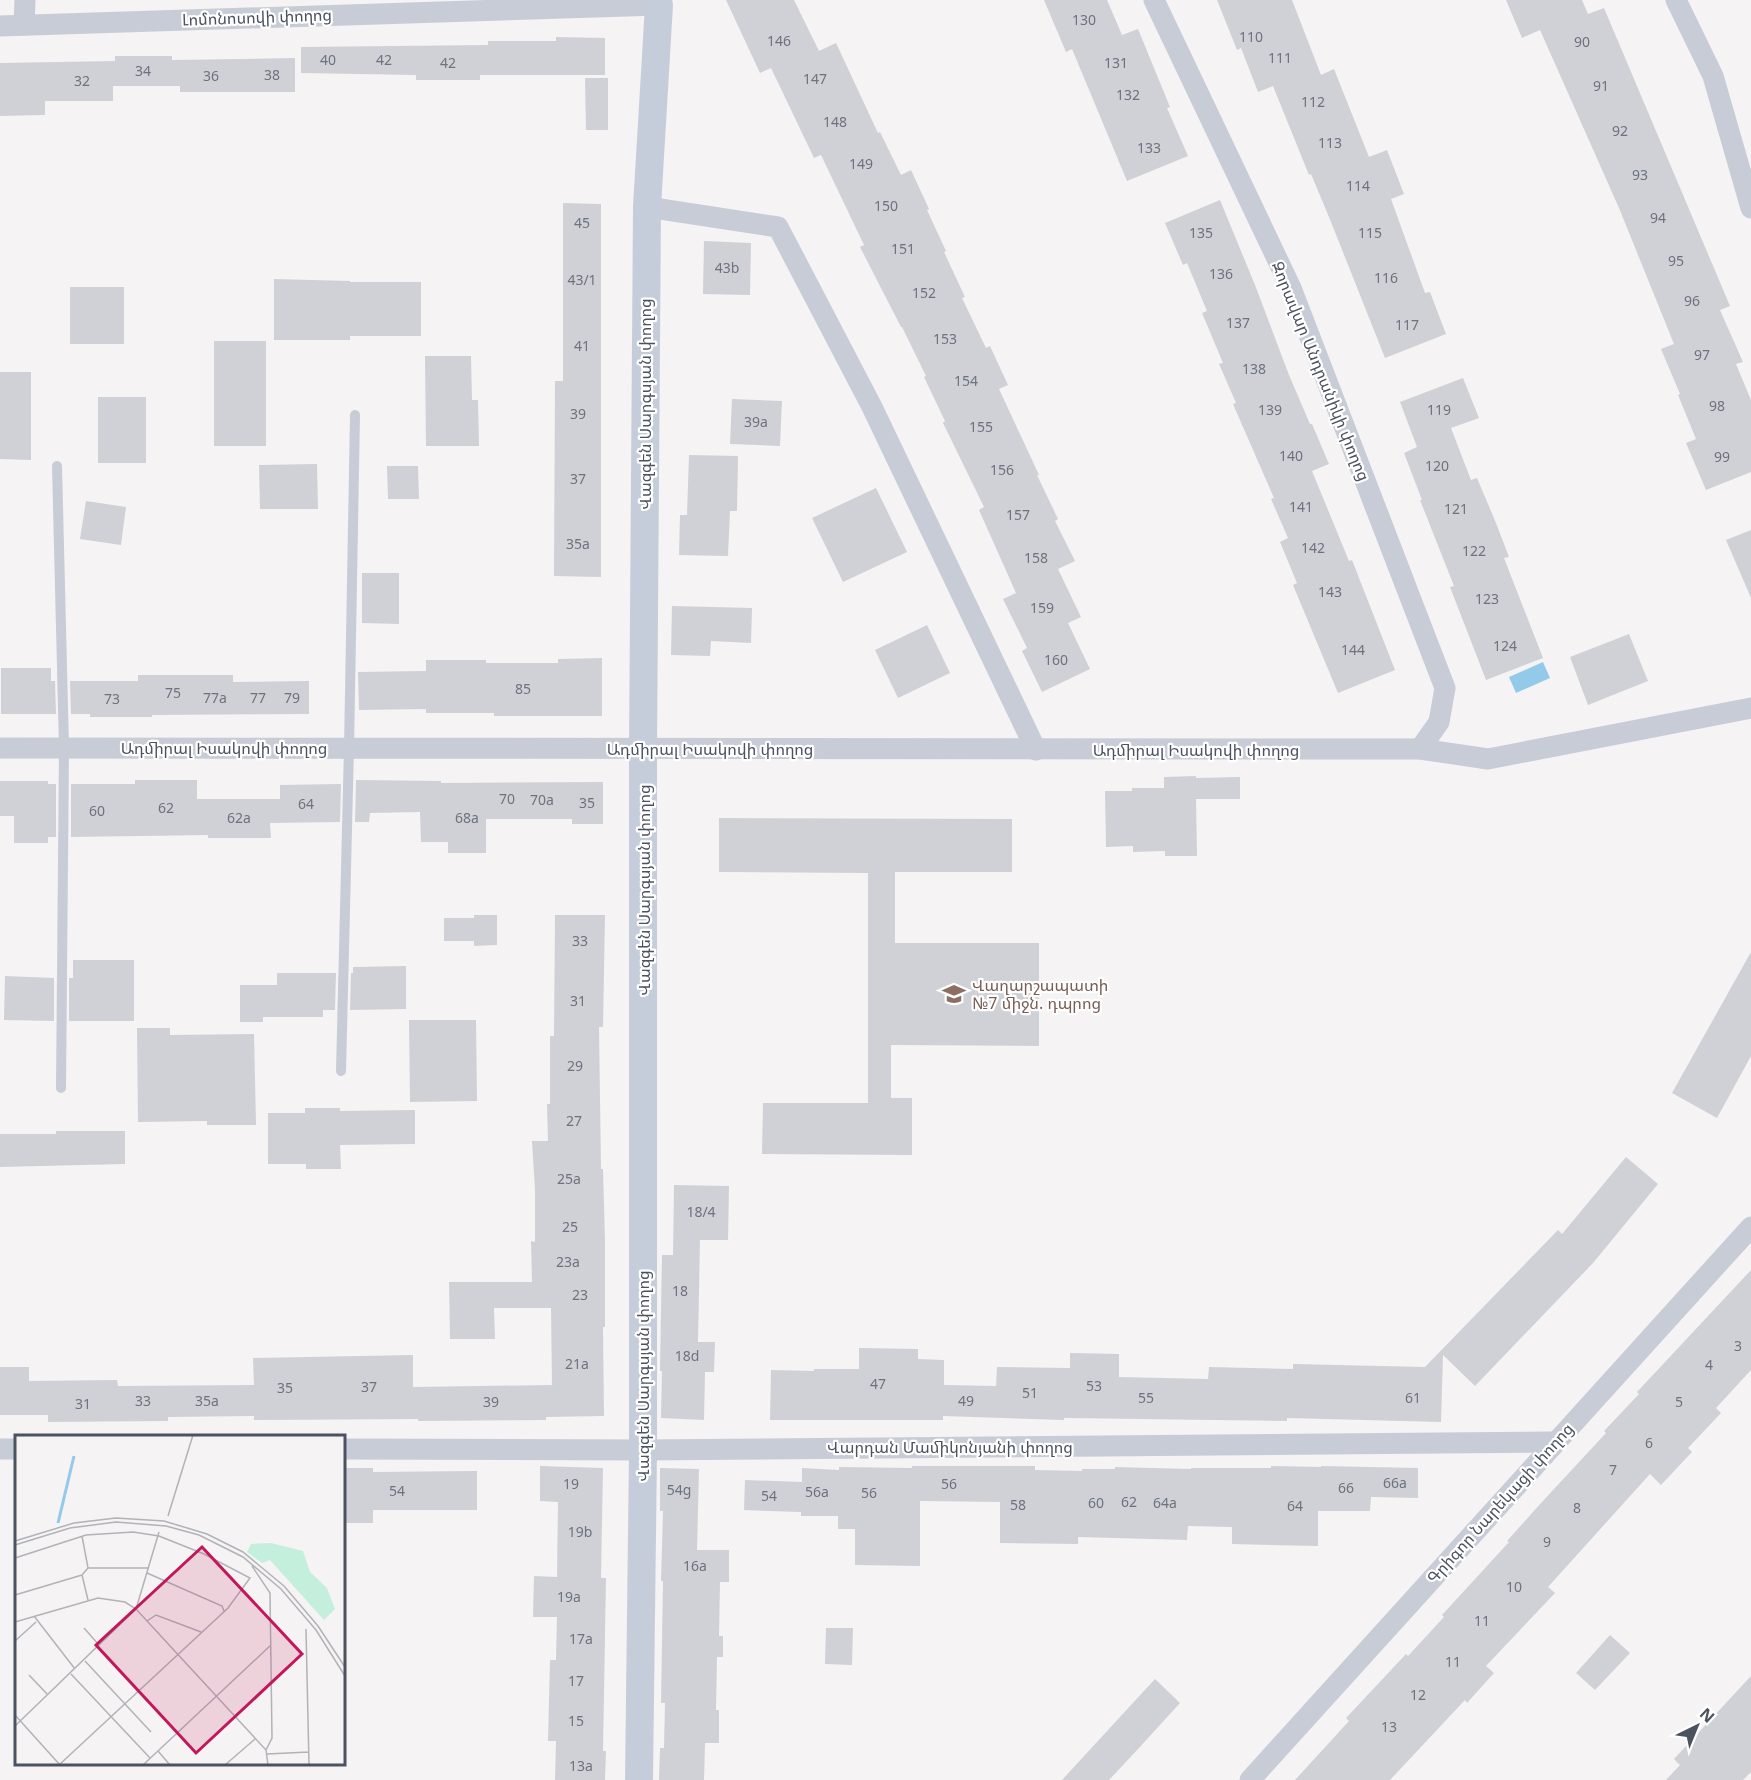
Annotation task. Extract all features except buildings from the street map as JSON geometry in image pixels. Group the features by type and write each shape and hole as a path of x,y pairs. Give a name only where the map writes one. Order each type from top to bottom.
{"street":[{"path":"24,25 25,0"},
{"name":"Զորավար Անդրանիկի փողոց","path":"1154,0 1291,288 1445,688 1439,722 1420,749"},
{"path":"1676,0 1713,76 1751,208"},
{"name":"Լոմոնոսովի փողոց","path":"0,26 661,2"},
{"name":"Վազգեն Սարգսյան փողոց","path":"639,1780 643,1450 643,749 647,207 661,2"},
{"path":"647,207 778,227 872,407 1036,750"},
{"name":"Ադմիրալ Իսակովի փողոց","path":"0,748 1420,749 1488,759 1751,708"},
{"name":"Գրիգոր Նարեկացի փողոց","path":"1250,1780 1751,1227"},
{"name":"Վարդան Մամիկոնյանի փողոց","path":"345,1449 643,1450 1556,1442"}],"lane":[{"path":"341,1071 355,415"},
{"path":"57,466 64,748 60,1088"}],"water":[{"path":"1543,662 1550,678 1516,693 1509,677"}],"place":[{"name":"Վաղարշապատի №7 միջն. դպրոց","path":"954,994"}]}
